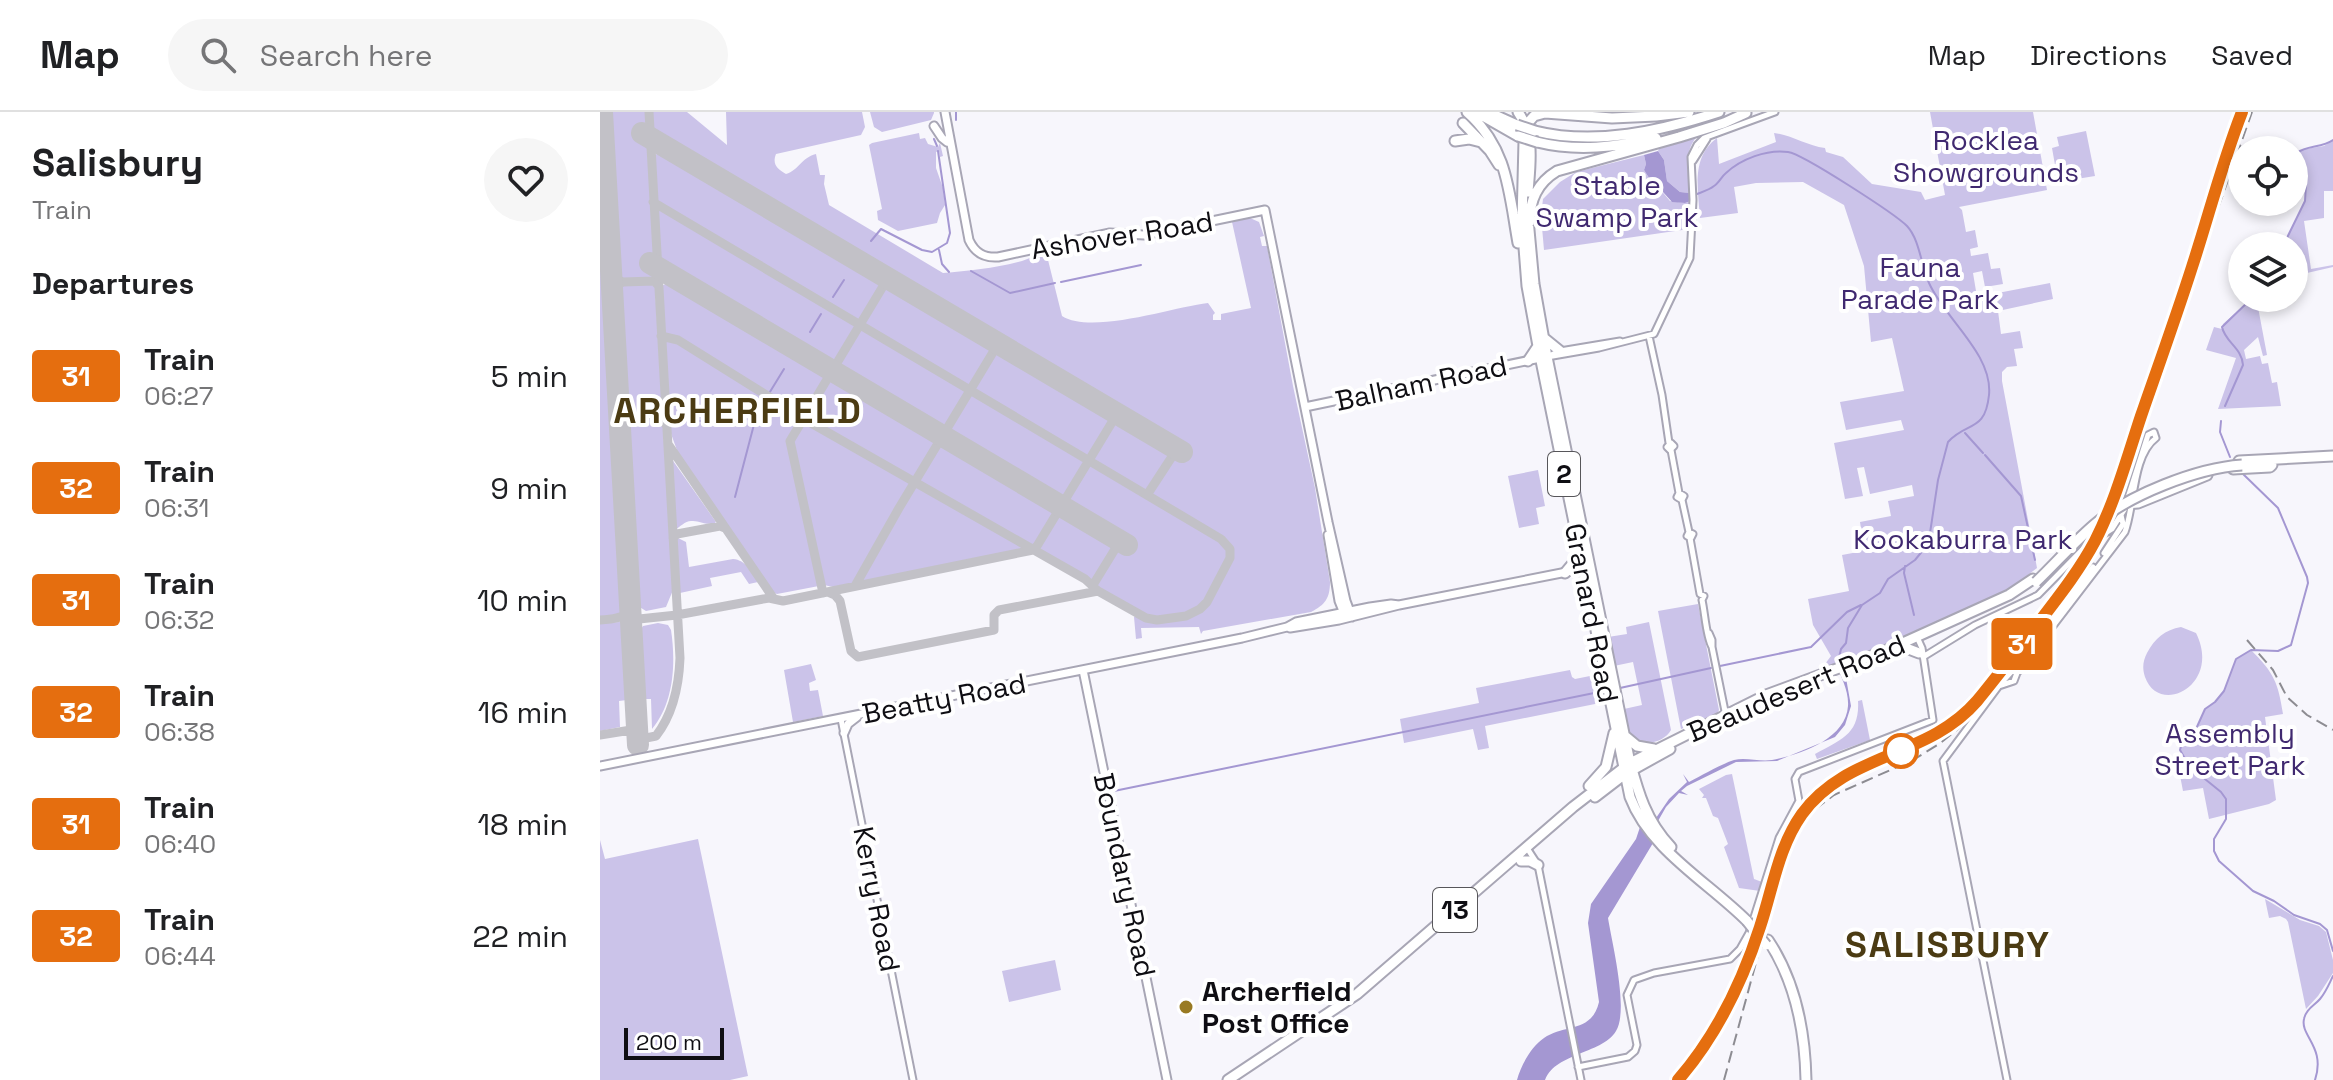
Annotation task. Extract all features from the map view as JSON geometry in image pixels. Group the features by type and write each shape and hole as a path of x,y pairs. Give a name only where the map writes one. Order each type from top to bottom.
{"highway":[{"path":"1467,112 1486,130 1500,155 1517,238"},
{"path":"1476,112 1524,128 1571,137 1662,128 1719,112"},
{"path":"1488,112 1524,128 1537,142 1571,148 1605,147 1680,133 1747,112"},
{"name":"Granard Road","path":"1518,112 1530,150 1527,200 1541,342"},
{"path":"1524,128 1530,112"},
{"path":"1524,128 1536,115 1549,112 1612,118 1689,112"},
{"path":"1529,233 1534,195 1542,182 1553,173 1724,123 1747,112"},
{"path":"1463,123 1493,155 1501,169 1527,286"},
{"name":"Granard Road","path":"1524,128 1522,206 1527,286 1541,342 1579,549 1578,570 1585,581 1615,728 1628,769"},
{"path":"1455,141 1471,139 1483,144"},
{"path":"1528,361 1541,342 1560,351"},
{"name":"Granard Road","path":"1544,358 1578,570 1625,736 1628,769"},
{"name":"Beaudesert Road","path":"2240,463 2272,465 2333,459"},
{"name":"Beaudesert Road","path":"1228,1080 1350,1000 1628,769 1783,688 1918,645 2035,580 2092,522 2117,504 2145,490 2213,465 2333,459"},
{"path":"2130,506 2211,473 2272,465"},
{"path":"1578,570 1579,549"},
{"name":"Beaudesert Road","path":"1848,668 1918,645"},
{"name":"Beaudesert Road","path":"1239,1080 1360,999 1521,861 1573,807 1655,750 1833,673"},
{"path":"1573,807 1575,800 1606,767 1615,728"},
{"path":"1625,736 1637,746 1655,750"},
{"path":"1610,785 1633,790 1644,762"},
{"name":"2","path":"1628,769 1636,812 1654,839 1750,916 1767,942 1794,1008 1803,1080"},
{"path":"1521,861 1538,865"}],"main road":[{"path":"943,113 932,126 947,142"},
{"path":"943,113 962,208"},
{"path":"943,113 962,208"},
{"name":"Ashover Road","path":"962,208 970,244 980,254 994,257 1110,233 1144,235 1265,210"},
{"name":"Balham Road","path":"1265,210 1305,407 1544,358"},
{"path":"1255,212 1267,222"},
{"path":"1305,407 1348,615"},
{"path":"1328,522 1328,540 1339,601 1348,615"},
{"name":"Beatty Road","path":"600,766 1578,570"},
{"path":"1325,616 1339,601"},
{"name":"Beatty Road","path":"1287,627 1325,616 1348,615"},
{"name":"Boundary Road","path":"1083,670 1167,1080"},
{"path":"1074,672 1086,686"},
{"path":"844,733 852,720 870,713"}],"street":[{"path":"1726,718 1658,393 1649,336 1657,330 1690,258 1692,162 1709,137 1775,112"},
{"name":"Balham Road","path":"1544,358 1649,336"},
{"name":"Balham Road","path":"1544,358 1560,351 1611,341 1629,341"},
{"path":"2007,1080 1943,761 2124,527 2150,439"},
{"path":"1578,1067 1628,1057 1635,1051 1637,1045 1627,995 1634,980 1654,973 1730,959 1745,942 1750,916 1779,838 1799,801 1795,779 1799,772 1933,720 1918,645 1975,625 2032,599 2088,544 2112,529 2130,506"},
{"path":"2112,529 2124,527"},
{"path":"1722,700 1729,705 1742,707"},
{"name":"Kerry Road","path":"841,719 913,1080"},
{"path":"1529,850 1538,865 1581,1080"}],"green space":[{"path":"610,112 645,112 646,125 638,139 647,145 654,256 646,270 655,275 654,278 625,280 619,276"},
{"path":"652,112 687,112 727,145 726,112 862,112 865,127 861,135 776,154 776,166 786,174 816,154 820,175 825,175 829,205 943,273 1003,266 1046,252 1062,316 1075,321 1112,321 1208,303 1215,313 1213,320 1221,320 1221,314 1251,308 1232,222 1250,218 1259,222 1264,236 1260,237 1262,246 1267,246 1315,488 1330,582 1326,600 1311,612 1203,631 1201,634 1199,627 1141,628 1142,638 1136,639 1134,617 1145,618 1145,615 1033,548 833,587 824,585 777,594 772,592 678,453 670,431 662,286 667,283 685,293 693,280 660,258 654,155 660,153 677,163 685,149 655,131"},
{"path":"870,112 934,113 931,120 882,132 874,127"},
{"path":"1930,112 2033,112 2047,190 1959,207 1966,232 1975,230 1978,247 1970,249 1971,256 1988,253 1991,269 2000,268 2003,284 1985,287 1982,271 1973,273 1977,297 2050,283 2053,299 1998,311 2001,334 2020,331 2023,348 2014,349 2017,366 2007,367 2002,372 2002,381 2037,568 2003,594 1884,647 1829,667 1825,664 1831,656 1813,625 1808,599 1849,591 1842,555 1858,552 1856,542 1862,535 1860,522 1891,516 1888,501 1914,496 1912,485 1870,494 1864,467 1857,468 1863,496 1845,499 1834,443 1904,430 1901,420 1846,430 1840,402 1904,391 1892,338 1871,342 1864,266 1844,205 1803,182 1756,183 1734,187 1738,213 1700,218 1698,174 1703,154 1717,138 1719,164 1776,142 1774,133 1825,148 1826,152 1843,157 1872,184 1921,192 1925,200 1945,195"},
{"path":"2086,131 2095,176 2058,182 2052,148 2059,146 2057,137"},
{"path":"919,133 920,139 925,138 928,144 938,147 940,143 943,156 936,152 936,168 945,205 937,223 898,231 878,220 877,211 882,209 869,145"},
{"name":"Stable Swamp Park","path":"1698,135 1688,155 1690,193 1680,192 1667,181 1664,160 1658,151 1660,146"},
{"path":"2333,140 2333,191 2324,191 2324,218 2304,221 2306,232 2290,232 2298,216 2308,216 2308,149 2324,146"},
{"name":"Stable Swamp Park","path":"1644,155 1644,170 1670,201 1691,201 1689,229 1544,250 1543,199 1560,182 1576,172"},
{"path":"600,226 622,614 600,617"},
{"path":"2308,248 2311,269 2333,267 2308,273"},
{"path":"649,283 655,287 662,405 654,412 629,413 626,411 620,288 626,284"},
{"path":"2236,312 2259,312 2267,355 2263,356 2258,337 2244,350 2246,359 2260,356 2262,364 2268,363 2272,383 2277,382 2281,406 2218,409 2236,358 2206,350 2214,327 2222,329 2223,324"},
{"path":"654,418 663,426 673,590 666,607 646,611 638,606 627,421"},
{"path":"671,458 715,523 689,521 675,530"},
{"path":"1538,470 1545,506 1536,508 1539,524 1519,528 1508,476"},
{"path":"678,538 686,542 689,567 738,560 748,567 758,582 749,584 741,572 710,578 712,586 680,593"},
{"path":"1698,604 1719,710 1717,714 1681,729 1658,611"},
{"path":"1649,622 1671,730 1658,741 1646,743 1631,735 1624,709 1642,705 1633,662 1614,666 1608,637 1627,634 1626,627"},
{"path":"600,623 623,624 627,700 619,701 620,727 600,731"},
{"path":"668,625 671,630 673,669 665,707 652,729 651,699 643,699 639,632 643,626"},
{"path":"2181,627 2196,633 2202,651 2201,667 2186,690 2163,694 2152,689 2145,677 2145,659 2157,639"},
{"name":"Assembly Street Park","path":"2251,650 2274,679 2283,714 2265,717 2276,800 2209,819 2203,788 2183,791 2177,760 2183,757 2180,750 2182,742 2196,729 2205,709 2224,691 2236,659"},
{"path":"811,664 816,680 809,683 810,691 818,690 823,716 793,722 784,670"},
{"path":"1570,670 1575,679 1600,674 1605,702 1485,726 1489,748 1478,750 1473,729 1404,743 1400,719 1479,703 1476,688"},
{"path":"1862,700 1870,740 1817,759 1815,754 1841,740 1852,729 1858,701"},
{"path":"1732,774 1754,879 1762,882 1760,891 1739,888 1724,847 1728,844 1718,818 1713,816 1699,789"},
{"path":"698,839 748,1076 730,1080 600,1080 600,840 605,859"},
{"path":"2265,899 2326,932 2333,973 2306,1009 2288,922 2280,916 2269,918"},
{"path":"1055,960 1061,990 1009,1002 1002,971"}],"shaded area":[{"path":"1658,151 1664,160 1667,181 1680,192 1690,193 1691,201 1672,202 1651,181 1644,170 1644,155"},
{"path":"1840,662 1851,706 1845,725 1835,737 1820,743 1839,728 1848,706 1836,664"},
{"path":"1790,756 1777,761 1736,762 1687,786 1681,791 1688,795 1679,793 1658,821 1656,818 1669,799 1687,782 1683,774 1689,782 1734,760"},
{"path":"1640,827 1653,843 1608,918 1620,993 1620,1021 1616,1031 1599,1045 1559,1064 1545,1080 1517,1080 1527,1057 1539,1042 1584,1023 1595,1012 1599,1002 1588,923 1591,904 1636,839"}],"waterway":[{"path":"956,112 956,120"},
{"path":"934,139 937,146"},
{"path":"2290,232 2305,201 2306,184 2297,153 2333,140"},
{"path":"871,241 881,229 922,250 932,252 947,243 950,233 938,151"},
{"path":"1697,194 1712,187 1747,159 1780,151 1797,155 1849,185 1907,226 1918,246 1936,296 1984,365 1988,380 1987,407 1979,421 1948,442 1924,549 1915,560 1888,579 1880,593 1862,605 1848,628 1838,662"},
{"path":"939,250 942,264 949,272"},
{"path":"1061,282 1141,265"},
{"path":"971,271 1010,293 1055,283"},
{"path":"833,297 844,280"},
{"path":"2225,406 2243,365 2240,354 2222,327 2238,312"},
{"path":"810,332 821,314"},
{"path":"735,497 757,413 784,369"},
{"path":"674,422 753,419"},
{"path":"2221,421 2220,432 2230,457"},
{"path":"1965,433 1983,453"},
{"path":"1985,455 2021,496 2035,560"},
{"path":"2242,473 2278,508 2308,583 2291,645 2278,651 2251,650 2236,659 2224,691 2205,709 2196,729 2182,742 2180,750 2200,775 2226,799 2226,819 2214,839 2214,851 2219,861 2253,891 2294,915 2320,924 2327,930 2333,951"},
{"path":"1905,566 1914,615"},
{"path":"1720,666 1811,647 1847,612 1861,605"},
{"path":"1620,688 1711,668"},
{"path":"1114,791 1604,691"},
{"path":"2315,1080 2317,1059 2304,1019 2308,1010 2324,994 2333,976"}],"taxiway":[{"path":"602,112 602,124"},
{"path":"600,735 631,730 646,738 656,736 671,709 680,658 649,112"},
{"path":"653,202 1221,539 1230,549 1230,558 1207,602 1200,609 1186,616 1157,620 1146,618 1098,591 1085,579 811,423 678,340 661,336"},
{"path":"609,240 611,271 615,279 623,282 654,281 658,285"},
{"path":"823,593 790,441 888,278"},
{"path":"614,325 613,294 623,282"},
{"path":"855,586 998,344"},
{"path":"617,374 618,401 624,414 655,415 666,425"},
{"path":"633,661 632,629 639,619 769,598 783,601 1033,550 1117,414"},
{"path":"621,459 620,429 631,416"},
{"path":"668,444 774,599"},
{"path":"1147,495 1177,449"},
{"path":"673,538 677,534 720,526 725,528"},
{"path":"1093,585 1120,541"},
{"path":"600,620 621,617 629,610 628,576"},
{"path":"828,592 840,601 851,651 858,657 994,630 994,615 999,610 1098,591"},
{"path":"635,695 637,726 642,739 638,741 632,737 636,719"}],"runway":[{"path":"602,112 638,745"},
{"path":"642,133 1182,452"},
{"path":"650,263 1127,545"}],"railway":[{"path":"1724,1080 1781,871 1796,833 1814,810 1834,795 1913,760 1959,728 2064,597 2107,532 2252,112"},
{"path":"2247,640 2273,670 2287,697 2307,715 2333,730"},
{"path":"1823,790 1856,768 1934,736"},
{"path":"1684,1080 1721,1030 1740,993"}],"train":[{"name":"31","path":"1678,1080 1699,1054 1729,1006 1751,954 1785,842 1805,810 1823,791 1849,772 1933,737 1957,721 1979,699 2083,563 2104,522 2122,471 2242,112"}],"place":[{"name":"Archerfield Post Office","path":"1186,1007"}],"district":[{"name":"ARCHERFIELD","path":"738,410"},
{"name":"SALISBURY","path":"1948,944"}],"park label":[{"name":"Rocklea Showgrounds","path":"1986,156"},
{"name":"Fauna Parade Park","path":"1920,283"},
{"name":"Kookaburra Park","path":"1963,539"}]}
